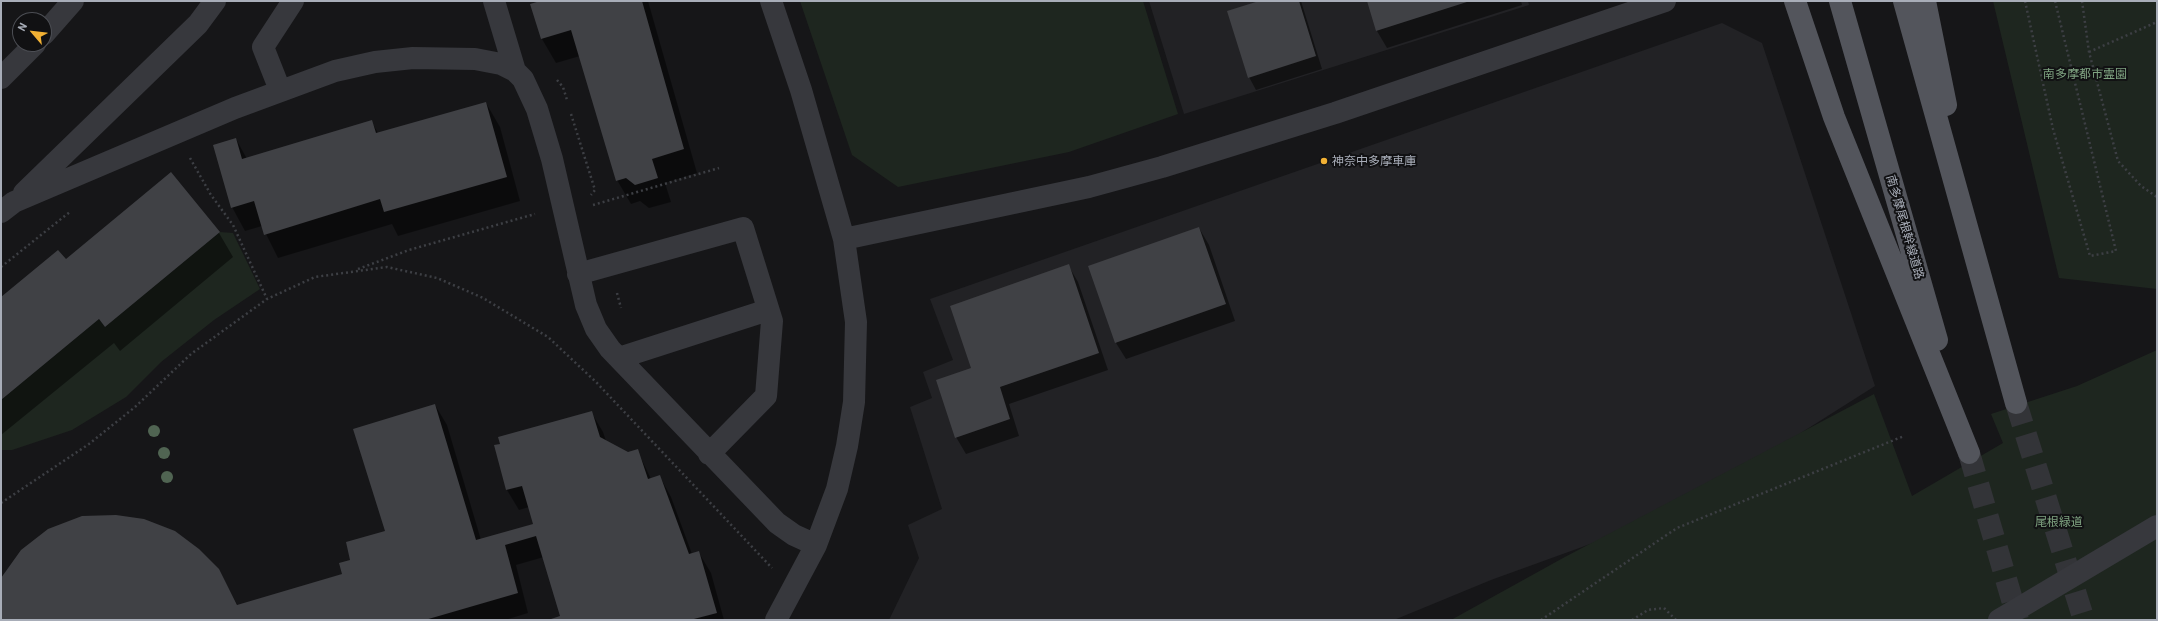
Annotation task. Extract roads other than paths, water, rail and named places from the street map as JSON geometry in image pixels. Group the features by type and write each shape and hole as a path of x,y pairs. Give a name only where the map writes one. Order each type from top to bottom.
{"main road":[{"name":"南多摩尾根幹線道路","path":"1796,1 1834,117 1969,453 1840,1"},
{"path":"1904,1 2016,403"},
{"path":"1925,1 1980,271"}],"street":[{"path":"52,25 73,1"},
{"path":"8,207 198,24 215,1"},
{"path":"280,90 264,47 293,1"},
{"path":"494,1 515,71"},
{"path":"771,1 801,90 844,239 856,322 854,402 847,446 837,489 816,546 776,620"},
{"path":"844,239 1088,187 1162,167 1335,113 1665,1"},
{"path":"1,78 27,52"},
{"path":"8,207 280,90 335,71 376,62 413,58 475,59 501,64 515,71 523,78 537,110 563,206 586,305 596,329 619,358 709,454 776,522 794,535 816,546"},
{"path":"578,274 743,228 772,321 766,396 709,454"},
{"path":"619,358 768,310"},
{"path":"1999,620 2157,526"}],"tunnel":[{"path":"2016,403 2084,620"},
{"path":"1969,453 2018,620"}],"place":[{"name":"神奈中多摩車庫","path":"1324,161"}],"park label":[{"name":"南多摩都市霊園","path":"2085,74"},
{"name":"尾根緑道","path":"2059,522"}]}
